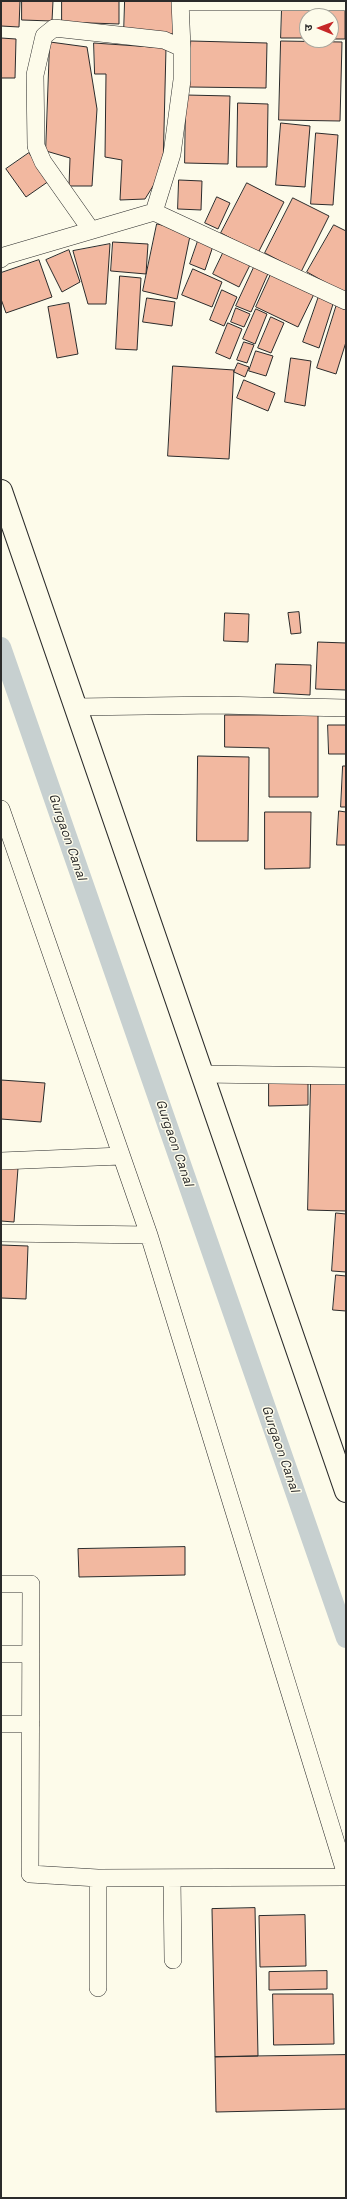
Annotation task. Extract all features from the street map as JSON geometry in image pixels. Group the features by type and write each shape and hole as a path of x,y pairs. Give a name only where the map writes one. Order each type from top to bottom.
{"street":[{"path":"154,212 172,154 182,80 180,1 345,2"},
{"path":"91,230 43,162 36,146 35,75 44,36 54,28 164,40 182,48"},
{"path":"1,259 4,256 154,212 346,302"},
{"path":"1,491 201,1074 342,1469 346,1491"},
{"path":"75,708 218,705 346,708"},
{"path":"1,809 149,1235 346,1876 98,1878 30,1874 31,1584 1,1584"},
{"path":"201,1074 346,1076"},
{"path":"1,1161 121,1156"},
{"path":"1,1233 149,1235"},
{"path":"1,1654 31,1654"},
{"path":"1,1724 31,1724"},
{"path":"98,1878 98,1988"},
{"path":"172,1878 173,1960"}],"building":[{"path":"1,1 20,1 19,27 1,26"},
{"path":"22,1 53,1 52,21 22,20"},
{"path":"62,1 119,1 119,24 62,22"},
{"path":"125,1 175,1 174,34 124,33"},
{"path":"282,7 314,8 299,8 299,38 281,38"},
{"path":"339,9 345,9 345,39 339,39"},
{"path":"1,38 16,39 15,78 1,78"},
{"path":"191,41 267,43 266,88 190,87"},
{"path":"281,41 299,41 299,48 339,48 339,42 342,42 340,121 279,120"},
{"path":"50,42 87,47 97,109 92,186 69,186 70,158 46,151"},
{"path":"94,43 166,48 163,170 145,199 120,200 122,160 105,157 106,74 95,74"},
{"path":"186,95 230,96 228,164 185,163"},
{"path":"238,103 268,104 267,167 237,167"},
{"path":"281,123 310,126 305,187 276,185"},
{"path":"316,133 338,135 333,205 311,204"},
{"path":"29,153 49,181 26,197 6,169"},
{"path":"179,180 202,181 201,210 178,209"},
{"path":"247,183 284,202 258,253 221,233"},
{"path":"217,197 230,203 218,229 205,223"},
{"path":"293,198 329,216 301,272 265,253"},
{"path":"157,224 191,231 177,299 143,291"},
{"path":"334,225 346,231 346,294 307,272"},
{"path":"199,238 214,243 205,270 190,264"},
{"path":"113,242 148,244 146,274 111,271"},
{"path":"110,244 106,304 88,304 73,251"},
{"path":"226,247 252,261 239,287 213,274"},
{"path":"69,250 80,282 62,292 46,260"},
{"path":"39,260 52,297 6,313 1,299 1,273"},
{"path":"256,263 270,269 251,312 236,306"},
{"path":"193,269 222,282 212,307 182,295"},
{"path":"272,272 315,292 298,327 256,307"},
{"path":"120,276 141,278 137,350 116,349"},
{"path":"222,290 237,297 224,326 210,320"},
{"path":"319,296 334,301 319,348 303,342"},
{"path":"147,298 175,302 172,326 143,322"},
{"path":"69,303 78,354 57,358 48,307"},
{"path":"337,304 346,307 346,342 336,374 317,368"},
{"path":"236,308 250,314 244,327 231,322"},
{"path":"256,309 267,314 255,344 243,339"},
{"path":"271,317 284,323 271,353 258,348"},
{"path":"228,323 242,329 230,359 216,353"},
{"path":"244,342 254,345 247,363 237,360"},
{"path":"256,351 273,356 266,376 249,371"},
{"path":"291,358 311,361 305,406 285,402"},
{"path":"238,363 249,367 245,377 234,372"},
{"path":"173,366 234,370 229,459 168,456"},
{"path":"244,380 275,393 268,411 237,398"},
{"path":"299,612 301,633 291,634 288,613"},
{"path":"225,613 249,614 248,642 224,641"},
{"path":"318,642 346,643 346,690 316,689"},
{"path":"276,664 311,665 310,695 274,693"},
{"path":"225,715 318,715 318,797 269,797 269,748 225,747"},
{"path":"328,725 346,725 346,754 329,754"},
{"path":"198,756 249,757 248,841 197,841"},
{"path":"343,766 346,766 346,807 341,807"},
{"path":"339,811 346,812 346,845 337,845"},
{"path":"265,812 311,812 310,868 265,869"},
{"path":"1,1080 45,1083 41,1122 1,1119"},
{"path":"311,1080 346,1081 346,1211 308,1210"},
{"path":"269,1082 308,1082 308,1105 269,1106"},
{"path":"1,1167 18,1168 14,1222 1,1221"},
{"path":"336,1213 346,1214 346,1272 332,1271"},
{"path":"1,1245 28,1246 26,1299 1,1298"},
{"path":"336,1275 346,1276 346,1311 333,1310"},
{"path":"185,1547 185,1575 79,1577 78,1549"},
{"path":"255,1908 258,2056 215,2057 212,1909"},
{"path":"305,1915 306,1966 260,1967 259,1916"},
{"path":"327,1971 327,1989 269,1990 269,1972"},
{"path":"273,1994 333,1994 334,2044 274,2045"},
{"path":"346,2055 346,2109 216,2112 215,2057"}],"waterway":[{"name":"Gurgaon Canal","path":"1,647 346,1638"}]}
